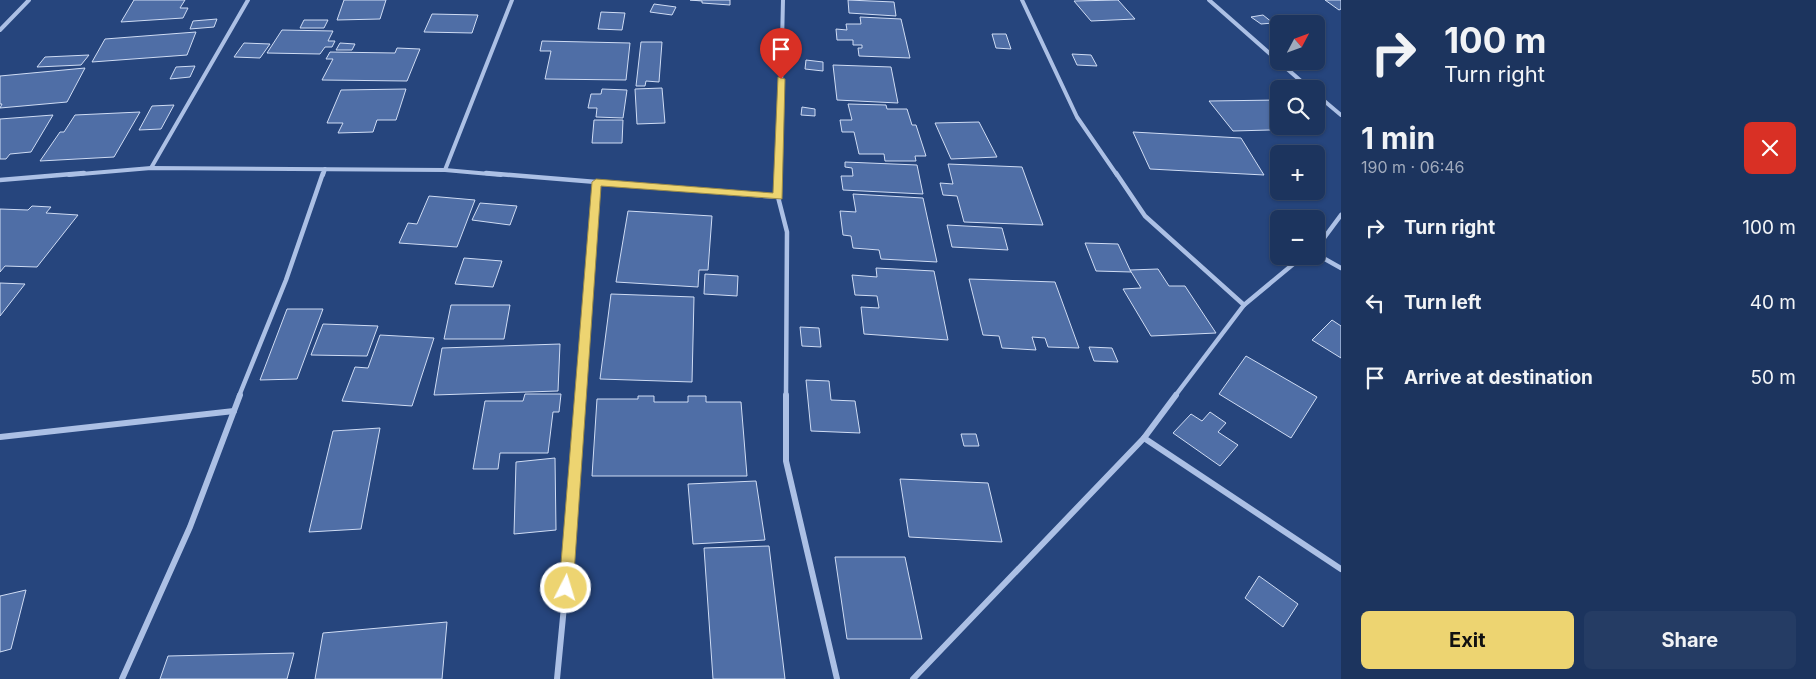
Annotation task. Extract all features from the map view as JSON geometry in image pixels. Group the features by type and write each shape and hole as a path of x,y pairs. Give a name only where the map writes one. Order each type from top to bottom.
{"street":[{"path":"0,30 29,0"},
{"path":"151,168 248,0"},
{"path":"445,170 512,0"},
{"path":"783,0 778,197 787,232 786,461 837,679"},
{"path":"1022,0 1077,117 1145,216 1244,305"},
{"path":"1209,0 1300,80"},
{"path":"1325,102 1341,115"},
{"path":"0,180 151,168 445,170 778,197"},
{"path":"122,679 190,527 286,280 325,169"},
{"path":"557,679 571,534 596,182"},
{"path":"1325,237 1341,215"},
{"path":"1325,259 1341,268"},
{"path":"913,679 1144,438 1244,305 1292,265"},
{"path":"0,437 234,410"},
{"path":"1144,438 1341,569"}],"building":[{"path":"134,0 185,0 180,8 188,8 183,18 121,22"},
{"path":"344,0 386,0 380,19 337,20"},
{"path":"690,0 730,0 730,5 702,3 702,1"},
{"path":"848,0 894,2 896,16 849,13"},
{"path":"1118,0 1135,19 1091,21 1074,1"},
{"path":"1325,0 1341,0 1341,9 1339,10"},
{"path":"654,4 676,7 672,15 650,12"},
{"path":"601,12 625,13 622,30 598,29"},
{"path":"432,14 478,15 472,33 424,32"},
{"path":"1263,15 1270,21 1270,23 1261,24 1251,17"},
{"path":"860,17 901,19 910,58 859,56 858,48 862,48 862,45 853,45 853,40 837,40 836,29 847,30 846,24 861,24"},
{"path":"217,19 214,27 190,29 193,21"},
{"path":"304,20 328,20 324,28 300,28"},
{"path":"282,30 333,31 328,41 335,41 332,47 325,47 320,54 267,53"},
{"path":"196,32 187,55 92,62 105,39"},
{"path":"992,34 1006,34 1011,49 996,48"},
{"path":"542,41 630,43 626,80 545,79 551,51 540,51"},
{"path":"641,42 662,42 659,82 646,81 645,86 636,86"},
{"path":"244,43 270,44 260,58 234,57"},
{"path":"340,43 355,44 352,50 336,50"},
{"path":"397,48 420,49 407,81 322,80 333,59 326,59 330,52 395,53"},
{"path":"1072,54 1091,55 1097,66 1077,65"},
{"path":"89,55 81,65 37,67 45,57"},
{"path":"806,60 823,62 823,71 805,69"},
{"path":"833,65 891,67 898,103 837,100"},
{"path":"195,66 190,77 170,79 176,67"},
{"path":"85,68 67,102 0,108 2,104 0,104 0,76"},
{"path":"662,88 665,123 637,124 635,89"},
{"path":"406,89 396,120 377,120 373,132 338,133 343,123 327,123 341,90"},
{"path":"602,89 627,90 623,118 596,117 597,108 588,108 591,94 601,94"},
{"path":"1270,100 1270,130 1233,131 1209,101"},
{"path":"848,104 886,105 887,109 907,109 912,125 916,125 926,156 915,156 916,161 885,161 884,154 859,154 854,132 842,132 840,120 852,120"},
{"path":"174,105 161,129 139,130 152,106"},
{"path":"802,107 815,109 815,116 801,115"},
{"path":"140,112 114,157 40,161 60,132 64,132 75,115"},
{"path":"53,115 31,152 10,154 6,159 0,159 0,119"},
{"path":"594,120 623,120 622,143 592,143"},
{"path":"979,122 997,157 951,159 935,123"},
{"path":"1133,132 1241,138 1264,175 1150,169"},
{"path":"845,162 917,165 923,194 843,190 841,176 853,176 852,168 845,167"},
{"path":"948,164 1022,167 1043,225 964,222 957,196 943,195 940,183 953,184"},
{"path":"853,194 923,198 937,262 881,259 879,250 853,248 851,236 843,235 840,211 856,212"},
{"path":"429,196 475,200 457,247 399,243 408,223 417,224"},
{"path":"480,203 517,206 510,225 472,220"},
{"path":"32,206 51,207 46,213 78,215 37,267 5,266 0,272 0,209 28,210"},
{"path":"628,211 712,216 708,270 699,270 698,287 616,282"},
{"path":"947,225 1002,228 1008,250 952,247"},
{"path":"1085,243 1118,244 1131,272 1096,271"},
{"path":"464,258 502,261 493,287 455,284"},
{"path":"876,268 934,271 948,340 864,334 861,307 879,308 877,296 855,295 852,275 877,277"},
{"path":"1158,269 1169,286 1185,286 1216,333 1151,336 1123,289 1141,288 1130,270"},
{"path":"705,274 738,276 737,296 704,294"},
{"path":"969,279 1055,282 1079,348 1048,347 1045,338 1032,337 1036,350 1002,348 999,336 983,335"},
{"path":"0,283 25,284 0,316"},
{"path":"611,294 694,297 692,382 600,379"},
{"path":"451,305 510,305 504,339 444,339"},
{"path":"287,309 323,309 297,379 260,380"},
{"path":"1332,320 1341,326 1341,358 1312,340"},
{"path":"323,324 378,326 367,356 311,355"},
{"path":"800,327 819,328 821,347 802,346"},
{"path":"380,335 434,338 412,406 342,401 355,367 368,368"},
{"path":"560,344 558,391 434,395 442,348"},
{"path":"1089,347 1112,348 1118,362 1094,361"},
{"path":"1246,356 1317,397 1291,438 1219,394"},
{"path":"806,380 829,381 831,400 855,401 860,433 811,431"},
{"path":"525,394 561,394 559,412 553,412 548,453 500,453 498,469 473,469 485,401 523,401"},
{"path":"638,396 654,396 654,402 688,402 688,396 706,396 706,402 741,402 747,476 592,476 597,399 638,399"},
{"path":"1210,412 1226,423 1218,432 1238,445 1220,466 1173,433 1191,414 1202,421"},
{"path":"380,428 361,529 309,532 333,431"},
{"path":"961,434 976,434 979,446 964,446"},
{"path":"555,458 556,530 514,534 516,462"},
{"path":"900,479 988,483 1002,542 909,537"},
{"path":"756,481 765,540 693,544 688,484"},
{"path":"769,546 785,679 713,679 704,548"},
{"path":"835,557 905,557 922,639 847,639"},
{"path":"1259,576 1298,604 1283,627 1245,598"},
{"path":"26,590 11,649 0,652 0,596"},
{"path":"447,622 442,679 315,679 323,633"},
{"path":"294,653 287,679 160,679 168,656"}],"route":[{"path":"566,588 596,182 778,197 781,79"}]}
